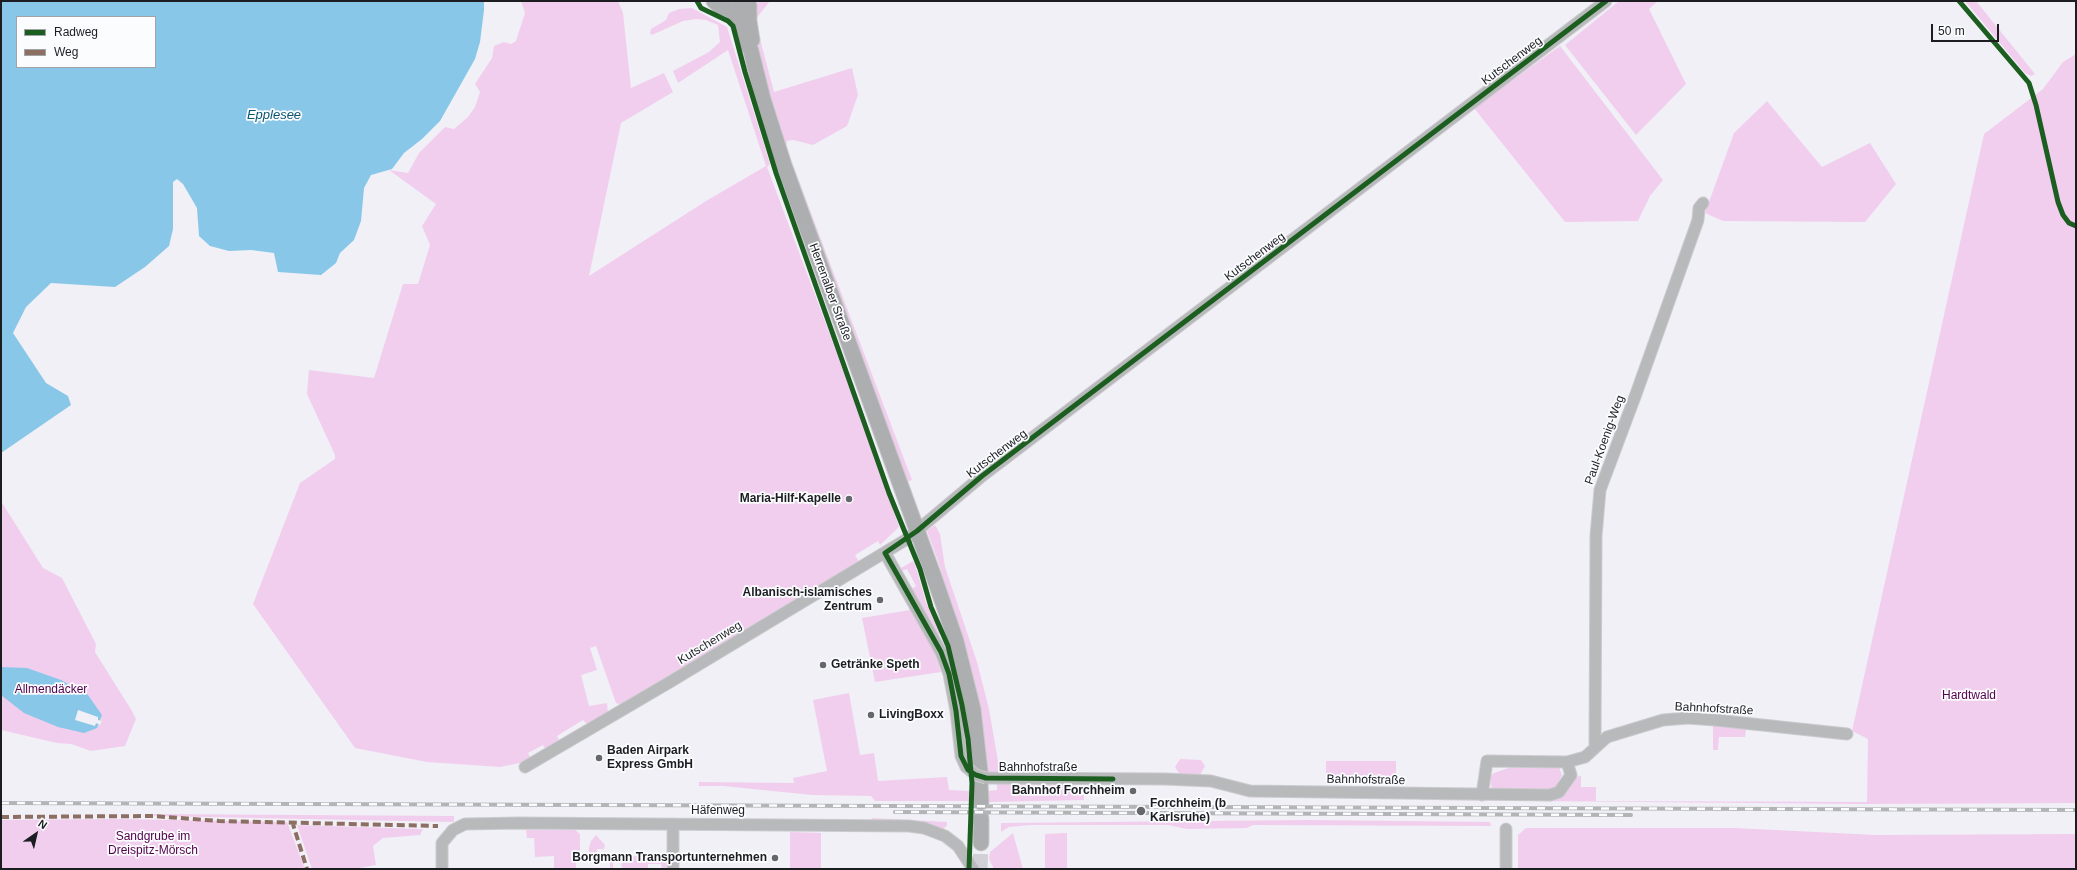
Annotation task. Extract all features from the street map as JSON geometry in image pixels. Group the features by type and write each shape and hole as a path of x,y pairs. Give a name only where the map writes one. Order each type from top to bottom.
{"main road":[{"path":"714,1 721,7 730,10 736,10 751,3"},
{"name":"Herrenalber Straße","path":"751,3 751,51"},
{"name":"Herrenalber Straße","path":"730,10 736,17 751,51 784,165 912,535 956,641 973,709 981,802"},
{"path":"981,818 981,843"}],"street":[{"name":"Kutschenweg","path":"525,767 670,682 885,553 912,535 982,476 1606,1"},
{"name":"Paul-Koenig-Weg","path":"1595,747 1596,536 1600,490 1698,220 1699,208 1703,203"},
{"name":"Herrenalber Straße","path":"885,553 941,652 949,674 956,710 961,756 978,775"},
{"name":"Bahnhofstraße","path":"1482,795 1487,761 1567,762 1584,757 1607,737 1656,722 1688,718 1847,734"},
{"name":"Bahnhofstraße","path":"978,775 1211,781 1250,791 1550,795 1558,792 1570,775 1567,762"},
{"name":"Häfenweg","path":"442,869 442,844 453,830 465,824 488,823 828,824 917,827 945,836 958,846 972,866"},
{"path":"673,869 674,824"},
{"path":"1506,829 1506,869"}],"green space":[{"path":"521,1 618,1 623,13 631,88 664,73 673,92 621,123 589,276 706,201 766,166 728,50 678,83 673,71 709,52 720,42 718,25 706,20 696,19 683,21 652,35 650,33 651,29 666,20 669,13 679,9 692,8 727,27 770,164 767,167 877,460 899,527 880,545 878,541 855,555 859,562 622,705 616,703 596,646 590,648 597,670 581,675 589,706 607,703 608,713 588,725 583,720 557,736 560,742 546,750 543,745 528,753 531,759 525,762 500,767 427,762 355,748 253,604 300,483 335,459 335,455 307,394 309,370 374,378 403,284 418,284 430,245 422,226 436,204 389,170 408,173 419,153 445,127 454,129 468,117 475,107 480,92 475,84 492,58 494,46 504,42 511,44 516,41 525,13"},
{"path":"759,1 770,1 755,20 774,92 852,68 858,95 847,126 813,145 793,140 787,141 786,147 912,480 906,482 779,130 752,27 752,11"},
{"path":"1619,1 1658,1 1649,9 1686,84 1636,135 1565,45"},
{"path":"1965,1 1976,1 2035,74 2031,76 2025,73"},
{"path":"1560,46 1663,180 1650,196 1638,221 1565,222 1474,108"},
{"name":"Hardtwald","path":"2076,54 2076,803 1867,804 1420,800 1425,798 1544,797 1575,777 1581,776 1581,787 1596,787 1596,801 1867,802 1868,739 1852,731 1984,134 2043,89 2063,62"},
{"path":"1767,101 1822,167 1870,143 1896,184 1865,222 1723,221 1705,213 1734,133"},
{"name":"Allmendäcker","path":"1,501 43,568 62,578 96,644 95,652 132,711 136,719 125,746 91,751 71,744 57,743 1,730"},
{"path":"935,525 940,534 945,567 977,662 989,709 1000,773 986,773 985,744 969,667 938,561 927,531"},
{"path":"913,561 926,603 940,633 939,636 910,590 916,586 907,569 900,572 899,569"},
{"path":"910,610 934,652 941,672 875,682 862,618"},
{"path":"849,693 860,755 874,753 878,781 947,777 949,790 969,791 969,801 875,801 871,796 812,795 723,786 699,786 699,782 794,783 793,778 827,771 813,700"},
{"path":"1713,721 1750,725 1750,729 1746,729 1745,737 1719,737 1718,750 1713,750"},
{"path":"1180,759 1201,760 1205,766 1200,775 1180,775 1175,767"},
{"path":"1326,761 1396,761 1396,784 1326,784"},
{"path":"1517,765 1559,767 1562,775 1556,786 1546,790 1494,789 1491,786 1490,776 1494,773"},
{"path":"997,783 1077,783 1077,795 1084,795 1084,800 988,802 987,791 997,790"},
{"path":"154,814 454,816 454,822 154,816"},
{"path":"872,818 947,822 947,825 942,831 872,821"},
{"name":"Sandgrube im Dreispitz-Mörsch","path":"115,819 287,822 305,869 1,869 1,820"},
{"path":"1309,820 1490,822 1491,826 1253,825 1247,828 1187,829 1168,825 1030,825 1009,827 1001,832 1001,823"},
{"path":"297,825 423,829 420,835 383,838 373,846 376,865 354,869 312,869"},
{"path":"1526,828 1735,828 1876,835 2076,834 2076,869 1518,869 1518,835"},
{"path":"574,829 580,834 580,859 576,859 576,868 554,868 554,856 535,857 534,838 527,838 526,830"},
{"path":"790,832 821,833 821,869 790,869"},
{"path":"1013,833 1023,869 994,869 989,859 990,852"},
{"path":"1067,833 1067,869 1045,869 1045,834"},
{"path":"596,835 605,845 604,849 597,849 597,863 592,864 591,859 589,859 589,847 591,841"},
{"path":"610,856 670,856 666,859 666,869 662,869 661,864 648,864 648,869 622,869 621,861 613,861 613,869 610,869"}],"water":[{"name":"Epplesee","path":"1,1 484,1 480,42 475,59 440,121 422,139 404,153 392,169 371,175 364,188 361,221 354,240 340,253 336,263 321,275 278,272 274,253 251,250 229,251 210,246 199,236 197,208 183,184 177,179 173,182 173,229 169,246 145,267 115,287 51,283 26,307 13,333 46,383 68,396 71,405 1,453"},
{"path":"1,667 27,668 61,680 88,695 102,715 97,728 84,733 58,727 24,713 1,695"}],"pier":[{"path":"78,710 98,717 98,720 102,721 100,725 96,723 95,726 75,720"}],"tunnel":[{"path":"980,869 981,843"}],"railway":[{"path":"1,803 2076,810"},
{"path":"895,812 1631,815"}],"marked path":[{"path":"1,817 153,816 219,821 438,826"},
{"path":"292,821 307,869"}],"cycle path":[{"path":"697,1 701,8 728,21 733,26 745,72 776,173 889,493 920,569 931,607 948,646 962,705 968,739 972,783 969,869"},
{"path":"1113,779 986,778 976,775 968,770 961,756 956,711 949,674 941,652 885,553 917,531 982,476 1606,1"},
{"path":"1959,1 2029,83 2036,105 2058,202 2063,215 2069,223 2076,226"}],"place":[{"name":"Maria-Hilf-Kapelle","path":"849,499"},
{"name":"Albanisch-islamisches Zentrum","path":"880,600"},
{"name":"Getränke Speth","path":"823,665"},
{"name":"LivingBoxx","path":"871,715"},
{"name":"Baden Airpark Express GmbH","path":"599,758"},
{"name":"Bahnhof Forchheim","path":"1133,791"},
{"name":"Forchheim (b Karlsruhe)","path":"1141,811"},
{"name":"Borgmann Transportunternehmen","path":"775,858"}]}
